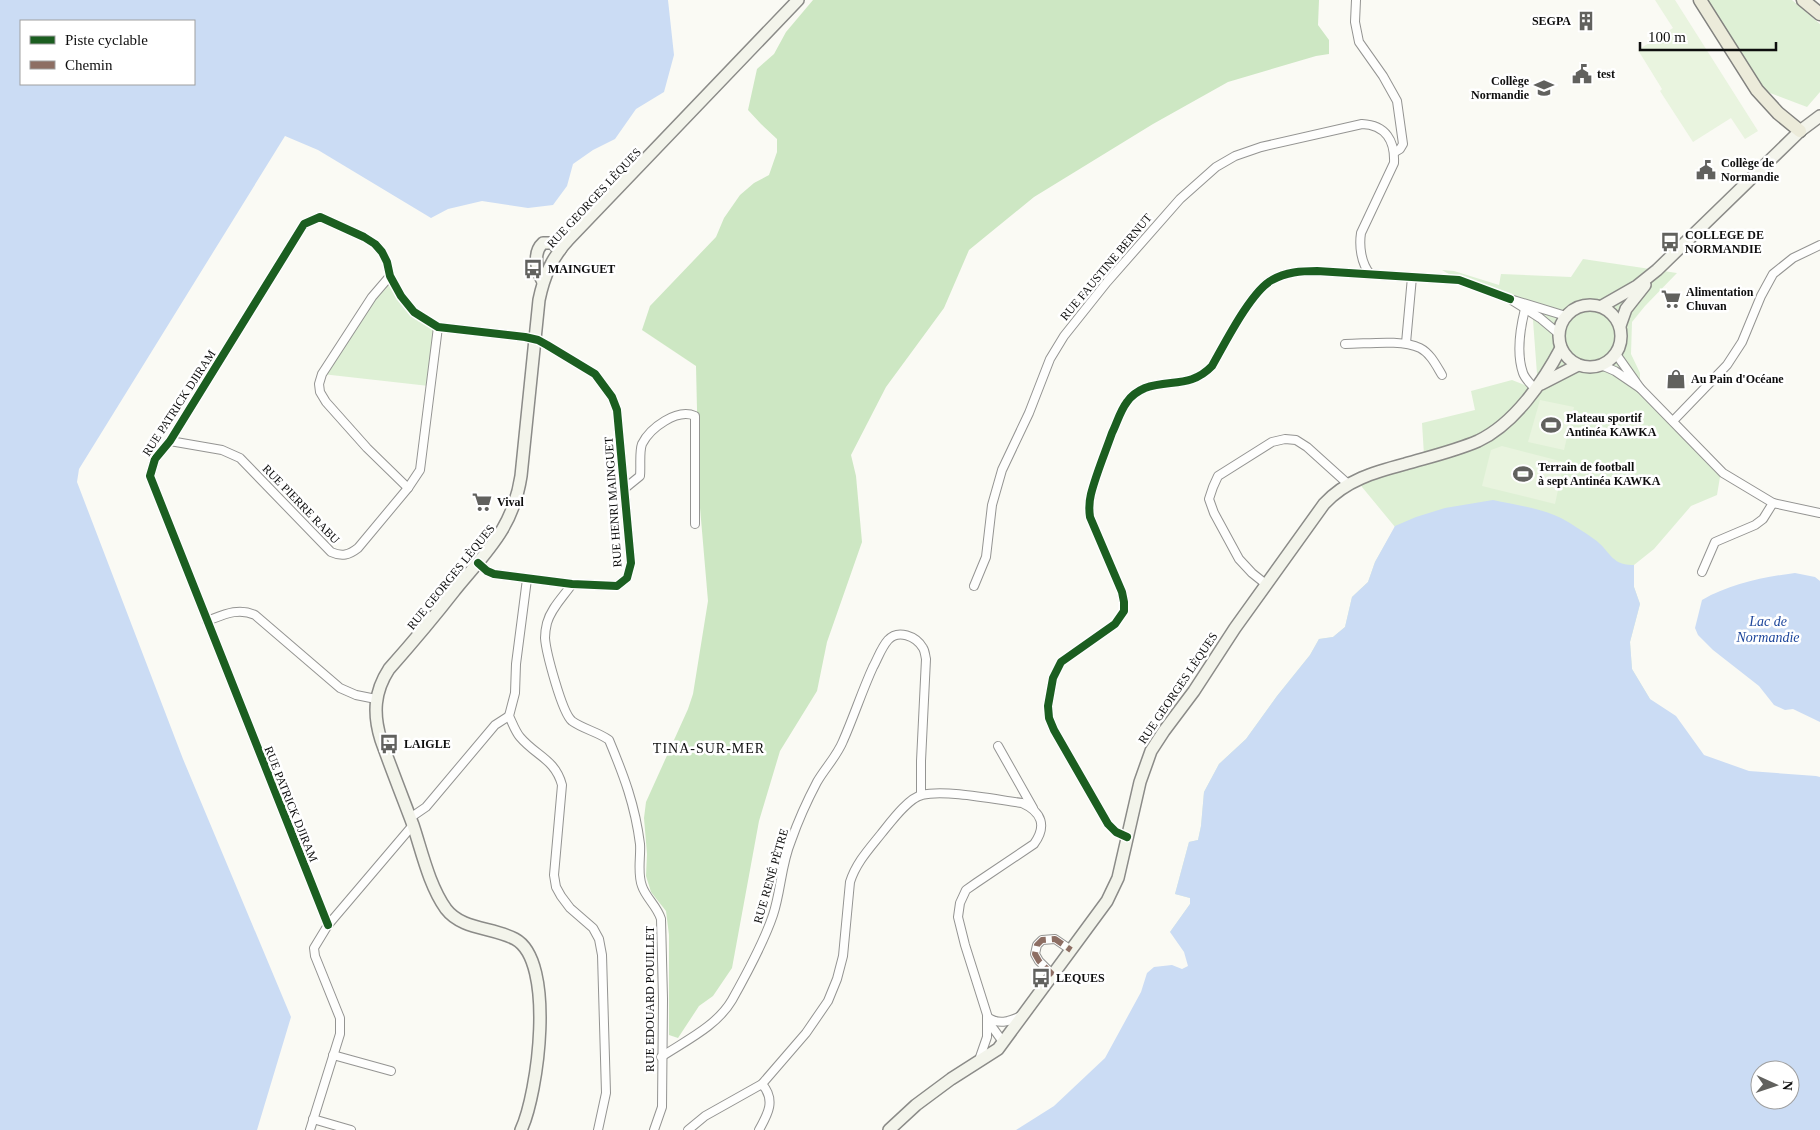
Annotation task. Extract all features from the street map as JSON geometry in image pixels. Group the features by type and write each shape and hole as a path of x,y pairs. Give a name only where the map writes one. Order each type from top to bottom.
{"main road":[{"name":"RUE GEORGES LÈQUES","path":"521,1130 532,1095 538,1061 539,1004 532,960 526,947 515,939 458,920 446,909 427,868 381,740 376,719 376,700 382,681 389,669 478,563 503,530 511,515 518,492 538,300 542,282 548,268 560,250 798,0"},
{"path":"1700,0 1757,90 1778,113 1800,131"},
{"path":"1804,0 1820,14"},
{"path":"1602,306 1637,286 1657,270 1800,131 1820,116"},
{"path":"542,282 537,266 538,248 546,242 554,244 560,250"},
{"path":"1620,326 1626,309 1657,270"},
{"path":"1582,305 1602,306 1613,314 1620,326 1622,336 1620,345 1610,361 1601,366 1585,367 1578,365 1568,358 1561,348 1559,334 1561,324 1573,309 1582,305"},
{"name":"RUE GEORGES LÈQUES","path":"889,1130 916,1105 998,1048 1108,901 1114,888 1140,782 1152,751 1164,731 1324,504 1348,484 1377,471 1431,457 1478,440 1497,430 1508,421 1536,388 1561,348"},
{"name":"RUE GEORGES LÈQUES","path":"1536,388 1578,365"}],"street":[{"path":"1356,0 1355,22 1360,42 1397,101 1403,144 1395,152 1390,174 1369,213 1361,233 1360,245 1366,268 1370,274"},
{"name":"RUE FAUSTINE BERNUT","path":"974,586 986,557 992,505 1002,470 1029,414 1050,359 1064,336 1106,282 1180,199 1216,167 1235,156 1262,146 1305,136 1362,124 1372,124 1388,136 1395,152"},
{"name":"RUE PATRICK DJIRAM","path":"328,925 150,476 155,459 170,441 304,224 320,217 375,244 387,262 390,276 401,296 414,312 438,327 534,339"},
{"path":"1674,421 1727,365 1742,342 1761,296 1773,274 1793,258 1820,245"},
{"path":"1127,837 1116,832 1108,824 1054,730 1048,706 1053,678 1060,662 1115,624 1124,611 1122,592 1090,517 1089,506 1090,495 1121,411 1127,401 1134,394 1145,388 1194,380 1204,375 1212,366 1250,302 1270,281 1299,271 1459,280 1510,300 1566,316"},
{"path":"390,276 372,297 322,374 319,384 320,392 326,402 367,448 408,488"},
{"path":"1406,343 1412,277"},
{"path":"1510,300 1540,318 1559,334"},
{"path":"1525,309 1520,328 1520,355 1523,374 1536,388"},
{"name":"RUE PIERRE RABU","path":"170,441 222,450 240,458 330,552 344,555 358,548 408,488 420,470 438,327"},
{"name":"RUE HENRI MAINGUET","path":"478,563 491,573 527,579 572,584 618,586 627,578 631,563 617,410 612,397 595,374 534,339"},
{"path":"1346,344 1406,343 1421,348 1430,356 1442,375"},
{"path":"1616,354 1640,388"},
{"path":"1601,366 1616,371 1640,388 1723,473 1773,503 1820,514"},
{"path":"624,489 640,476 642,446 652,428 669,418 690,414 695,416 695,524"},
{"path":"1267,585 1239,559 1214,513 1209,499 1212,487 1218,476 1272,442 1290,439 1296,440 1306,447 1348,484"},
{"path":"1702,572 1715,542 1755,525 1763,519 1773,503"},
{"path":"527,579 515,693 509,716 520,737 550,762 559,775 562,785 554,875 556,887 570,908 593,928 601,946 606,1093 598,1130"},
{"name":"RUE EDOUARD POUILLET","path":"572,584 554,608 548,621 545,637 560,702 571,721 609,740 634,807 640,846 642,887 658,910 661,919 663,999 662,1108 654,1130"},
{"path":"207,621 242,610 255,615 340,688 356,696 376,700"},
{"name":"RUE RENÉ PÈTRE","path":"662,1057 711,1023 723,1013 731,1002 767,930 790,843 804,808 843,742 864,686 881,651 889,639 906,634 923,648 926,659 920,760 921,795"},
{"path":"310,1130 340,1034 340,1018 315,956 314,948 328,925 411,821 426,807 495,725 509,716"},
{"path":"998,746 1038,815 1042,827 1040,835 1034,844 966,890 960,902 958,917 987,1017 992,1029 1003,1042"},
{"path":"688,1130 705,1116 762,1084 806,1033 828,1001 837,979 843,956 850,882 858,862 898,812 921,795 940,793 1022,804 1033,808"},
{"path":"1053,975 1039,961 1035,954 1036,945 1042,940 1054,939 1071,950"},
{"path":"987,1017 1004,1023 1022,1016"},
{"path":"978,1062 986,1037 987,1017"},
{"path":"333,1055 391,1071"},
{"path":"758,1130 770,1107 767,1089 762,1084"},
{"path":"314,1119 350,1130"}],"green space":[{"path":"813,0 1319,0 1318,25 1329,40 1329,54 1316,56 1228,82 1153,124 1034,197 969,250 944,308 886,387 851,455 856,476 862,542 827,642 817,691 780,751 759,821 732,968 713,996 699,1006 678,1038 669,1035 669,935 666,911 651,892 646,876 647,854 644,818 646,802 693,694 708,601 699,496 696,366 642,330 650,306 716,237 724,218 740,195 754,183 769,175 777,152 777,139 748,110 757,69 774,54 786,32"},
{"path":"1655,0 1675,0 1758,131 1745,139 1731,118 1693,142 1660,91 1662,89 1638,50 1673,28"},
{"path":"1707,0 1792,0 1820,24 1820,92 1807,107 1770,93 1752,77"},
{"path":"1583,259 1677,273 1632,322 1631,354 1640,373 1640,388 1721,471 1717,495 1691,506 1654,549 1634,565 1634,587 1640,604 1630,642 1632,669 1650,699 1206,912 1170,932 1190,904 1190,898 1175,894 1189,842 1198,840 1204,792 1219,764 1246,739 1310,655 1319,639 1333,637 1345,627 1352,597 1368,582 1375,562 1395,527 1362,487 1358,479 1424,455 1422,423 1475,410 1471,391 1512,380 1535,389 1537,374 1532,307 1459,280 1442,270 1454,271 1499,285 1501,274 1571,277"},
{"path":"390,276 414,312 438,327 429,386 322,374"},
{"name":"Plateau sportif Antinéa KAWKA","path":"1540,400 1574,407 1564,450 1528,442"},
{"name":"Terrain de football à sept Antinéa KAWKA","path":"1502,446 1564,462 1555,504 1482,486 1491,450"}],"water":[{"path":"0,0 668,0 674,55 664,92 636,109 615,139 593,150 573,164 567,186 553,205 528,208 482,201 448,209 431,218 318,150 285,136 79,469 77,482 183,759 291,1017 257,1130 0,1130"},
{"path":"1493,500 1545,512 1574,525 1599,543 1615,560 1626,565 1634,565 1634,587 1640,604 1630,642 1632,669 1650,699 1676,716 1704,755 1749,771 1820,777 1820,1130 1016,1130 1054,1106 1105,1058 1141,992 1147,973 1154,967 1172,965 1182,969 1188,966 1184,952 1170,932 1190,904 1190,898 1175,894 1189,842 1198,840 1204,792 1219,764 1246,739 1310,655 1319,639 1333,637 1345,627 1352,597 1368,582 1375,562 1395,526 1445,508"},
{"name":"Lac de Normandie","path":"1795,573 1815,577 1820,581 1820,722 1793,709 1785,710 1774,705 1759,686 1713,650 1698,635 1695,628 1702,600 1747,582"}],"marked path":[{"path":"1053,975 1039,961 1035,954 1037,945 1042,940 1055,939 1071,950"}],"cycle path":[{"path":"328,925 150,476 155,459 170,441 304,224 320,217 375,244 382,252 387,262 390,276 401,296 414,312 438,327 538,340 595,374 612,397 617,410 631,563 627,578 617,586 572,584 494,574 478,563"},
{"path":"1127,837 1116,832 1108,824 1054,730 1049,718 1048,706 1053,678 1061,662 1115,624 1124,611 1122,592 1090,517 1089,506 1095,479 1122,409 1135,394 1145,388 1188,380 1204,373 1212,366 1255,295 1277,277 1299,272 1317,271 1459,280 1510,299"}],"place":[{"name":"SEGPA","path":"1586,21"},
{"name":"test","path":"1582,74"},
{"name":"Collège Normandie","path":"1544,88"},
{"name":"Collège de Normandie","path":"1706,170"},
{"name":"COLLEGE DE NORMANDIE","path":"1670,242"},
{"name":"MAINGUET","path":"533,269"},
{"name":"Alimentation Chuvan","path":"1671,299"},
{"name":"Au Pain d'Océane","path":"1676,379"},
{"name":"Plateau sportif Antinéa KAWKA","path":"1551,425"},
{"name":"Terrain de football à sept Antinéa KAWKA","path":"1523,474"},
{"name":"Vival","path":"482,502"},
{"name":"LAIGLE","path":"389,744"},
{"name":"LEQUES","path":"1041,978"}],"district":[{"name":"TINA-SUR-MER","path":"709,748"}]}
